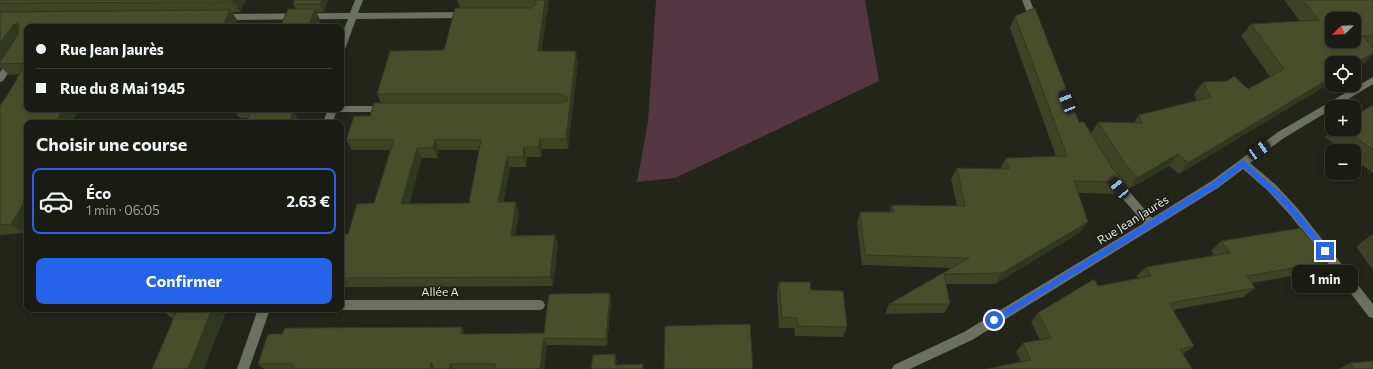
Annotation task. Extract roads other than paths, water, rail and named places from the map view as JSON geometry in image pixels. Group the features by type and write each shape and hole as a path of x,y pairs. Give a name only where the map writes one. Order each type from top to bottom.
{"street":[{"path":"344,41 359,0"},
{"path":"1026,0 1038,29"},
{"path":"212,17 479,15"},
{"path":"0,79 24,43"},
{"name":"Rue Jean Jaurès","path":"898,369 968,336 1214,185 1281,135 1373,80"},
{"path":"344,109 397,109"},
{"path":"1243,163 1272,188 1295,213 1373,313"},
{"path":"1107,171 1128,200 1151,224"},
{"name":"Allée A","path":"344,305 539,305"},
{"path":"242,369 263,312"}]}
